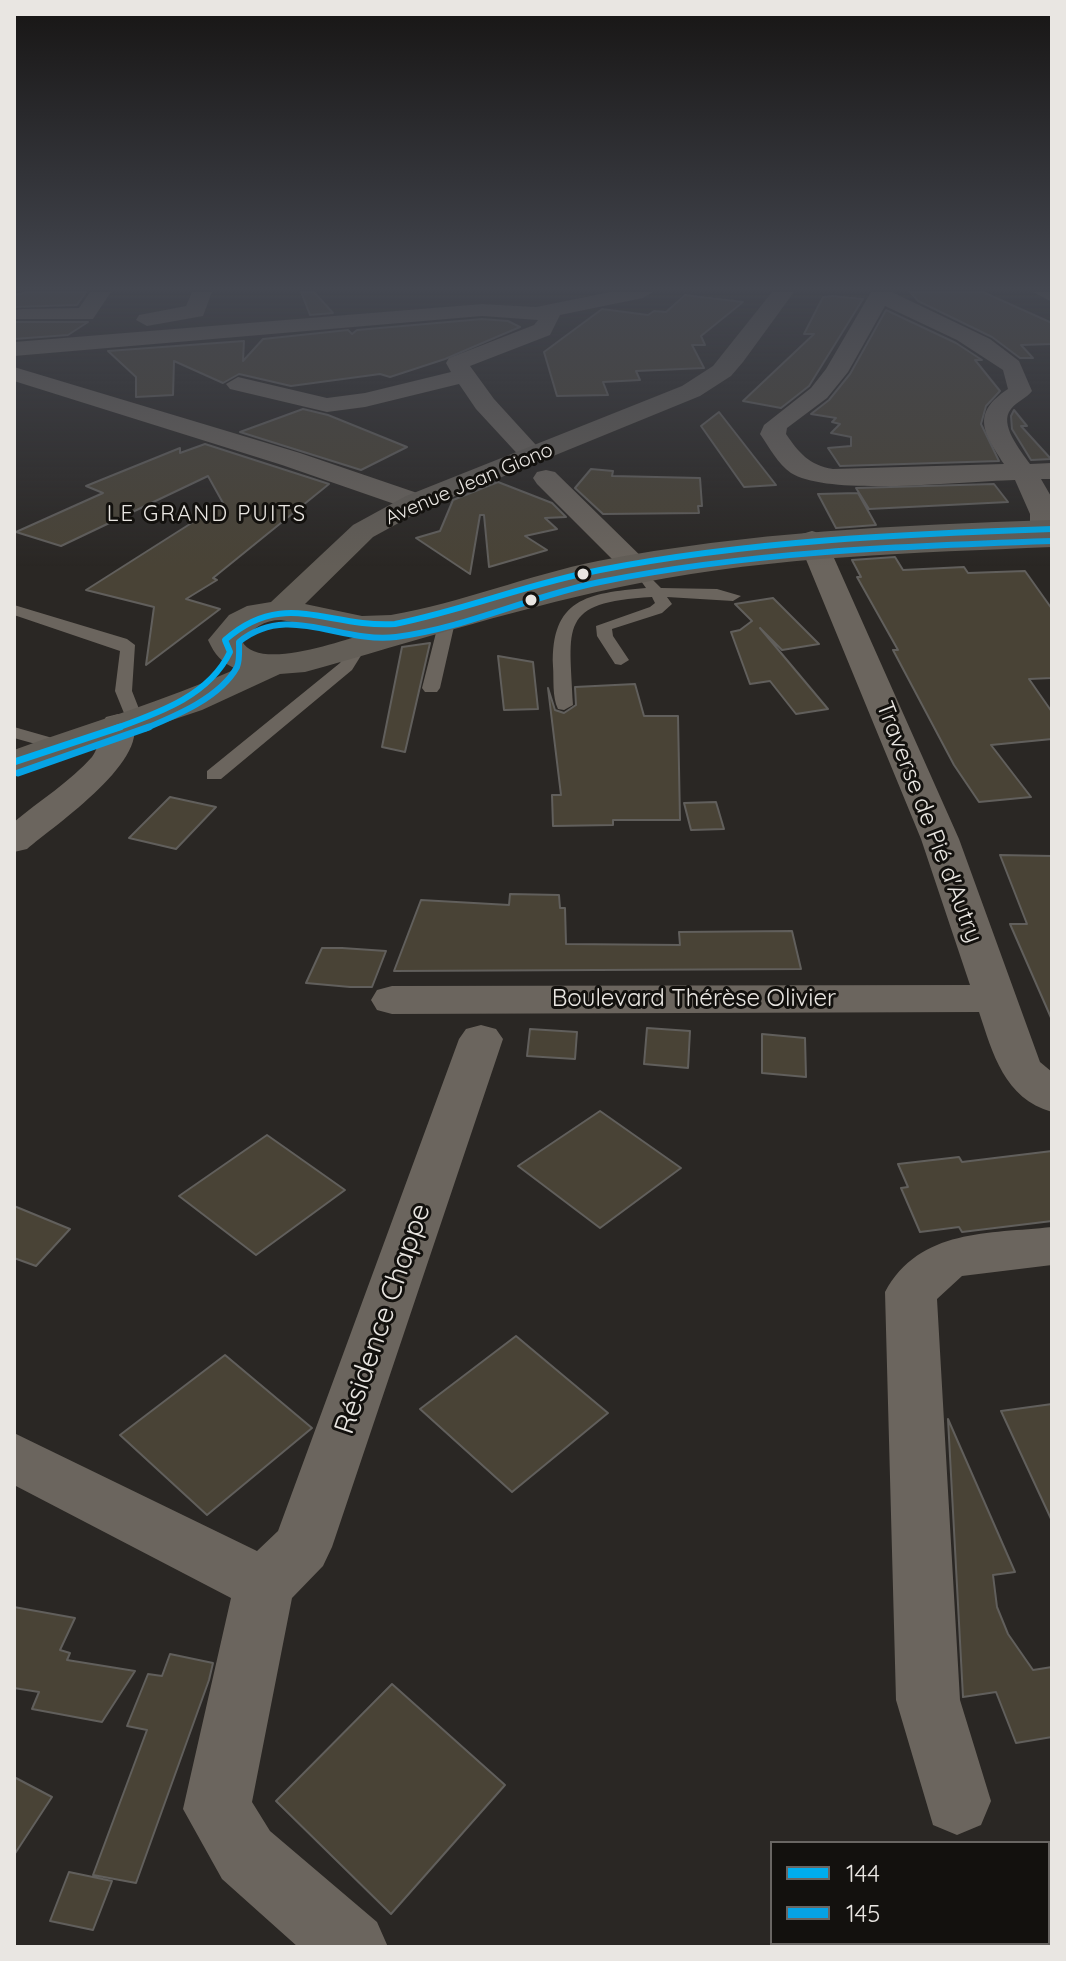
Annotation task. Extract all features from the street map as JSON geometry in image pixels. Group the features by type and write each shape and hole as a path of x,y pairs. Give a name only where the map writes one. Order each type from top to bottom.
{"street":[{"path":"45,384 291,459 416,502"},
{"path":"238,384 327,405 365,400 432,384"},
{"path":"469,384 540,467 644,576"},
{"name":"Avenue Jean Giono","path":"279,611 363,531 416,502 540,467 699,384"},
{"name":"Avenue Jean Giono","path":"340,635 320,606 321,590 368,543 421,509 666,414 720,384"},
{"path":"825,384 819,393 776,425 773,434 793,466 808,473 833,477 1041,482"},
{"path":"14,762 133,719 190,703 270,666 316,660 340,635 814,545 1050,532 1041,482 998,435 995,417 999,406 1020,391 1019,384"},
{"path":"1011,400 1038,399"},
{"name":"Traverse de Pié d'Autry","path":"814,545 940,839 1020,1069 1052,1096"},
{"path":"270,666 246,661 230,652 225,640 233,627 252,616 298,610 340,635"},
{"path":"14,841 107,762 133,719 218,675 230,652"},
{"name":"Boulevard Thérèse Olivier","path":"392,1000 996,998"},
{"name":"Résidence Chappe","path":"264,1585 302,1547 481,1039"},
{"path":"957,1801 928,1700 911,1292 948,1258 1052,1246"},
{"path":"14,1457 264,1585 217,1809 246,1855 352,1947"}],"lane":[{"path":"564,705 563,626 573,614 600,603 644,576 733,596"},
{"path":"621,660 605,636 604,626 656,610 664,604 644,576"},
{"path":"14,610 121,643 129,649 127,667 120,679 123,700 133,719"},
{"path":"431,688 449,615"},
{"path":"214,775 346,666 340,635"},
{"path":"14,732 57,745"}],"building":[{"path":"136,384 173,384 173,395 136,397"},
{"path":"553,384 604,384 608,395 557,396"},
{"path":"762,384 811,384 781,408 743,401"},
{"path":"842,384 994,384 1000,391 986,406 981,424 999,461 840,466 828,448 851,446 851,437 831,433 840,424 832,422 836,418 811,414 829,400"},
{"path":"303,409 328,415 407,447 361,470 240,432"},
{"path":"1014,410 1027,426 1021,426 1051,459 1031,460 1012,429"},
{"path":"719,412 776,485 744,487 701,426"},
{"path":"205,444 329,484 213,578 217,580 186,599 220,609 146,665 154,607 86,590 223,503 208,476 61,546 16,532 103,493 86,486 180,448 180,453"},
{"path":"591,469 613,471 612,476 700,478 702,506 698,506 699,513 603,514 575,488"},
{"path":"498,482 552,503 566,517 545,518 557,529 525,536 547,550 489,567 484,515 480,515 470,574 416,538 440,531 453,500"},
{"path":"994,484 1008,502 869,509 856,488"},
{"path":"858,493 876,525 836,528 818,494"},
{"path":"895,557 903,570 964,567 968,573 1025,571 1052,609 1052,678 1029,679 1052,712 1052,739 991,745 1031,797 979,802 954,765 893,650 898,650 857,577 861,577 852,560"},
{"path":"773,598 819,644 782,650 760,628 828,709 796,714 770,681 750,684 731,632 740,630 752,621 735,604"},
{"path":"430,643 405,752 382,747 402,647"},
{"path":"498,656 533,662 538,709 504,710"},
{"path":"635,684 644,716 678,716 680,820 613,820 613,825 553,826 552,795 561,795 548,688 555,710 564,713 576,705 575,687"},
{"path":"170,797 216,807 176,849 129,838"},
{"path":"716,802 724,829 691,830 684,803"},
{"path":"1000,855 1052,856 1052,1020 1010,924 1027,924"},
{"path":"510,894 559,895 560,908 565,908 566,944 680,945 679,932 792,931 801,969 394,971 421,900 509,905"},
{"path":"322,948 386,951 372,987 306,983"},
{"path":"647,1028 690,1031 688,1068 644,1064"},
{"path":"530,1029 577,1032 575,1059 527,1056"},
{"path":"762,1034 805,1038 806,1077 762,1073"},
{"path":"600,1111 681,1168 600,1228 518,1166"},
{"path":"267,1135 345,1190 256,1255 179,1196"},
{"path":"1052,1151 1052,1221 962,1232 959,1227 920,1232 901,1188 908,1187 898,1164 959,1157 962,1162"},
{"path":"14,1206 70,1229 36,1266 14,1258"},
{"path":"516,1336 608,1413 512,1492 420,1409"},
{"path":"225,1355 312,1428 207,1515 120,1435"},
{"path":"1052,1404 1052,1521 1001,1411"},
{"path":"948,1419 1015,1572 993,1575 997,1607 1008,1634 1033,1670 1052,1667 1052,1737 1016,1743 996,1692 963,1697"},
{"path":"14,1607 75,1618 60,1650 70,1653 67,1660 135,1671 102,1722 32,1709 39,1692 14,1688"},
{"path":"170,1654 213,1663 209,1680 136,1883 93,1875 147,1730 127,1726 148,1674 162,1676"},
{"path":"392,1684 505,1785 391,1914 276,1801"},
{"path":"14,1777 52,1797 14,1855"},
{"path":"69,1872 112,1881 93,1930 50,1921"}],"transit line":[{"name":"144","path":"14,762 122,726 178,702 220,672 230,652 225,640 245,623 264,614 285,611 348,623 395,624 446,613 548,582 656,560 825,541 1052,529"},
{"name":"145","path":"18,773 112,741 191,707 221,686 238,665 239,642 255,629 272,624 292,623 354,635 394,637 445,626 573,588 655,572 825,552 1052,541"}],"district":[{"name":"LE GRAND PUITS","path":"207,514"}]}
